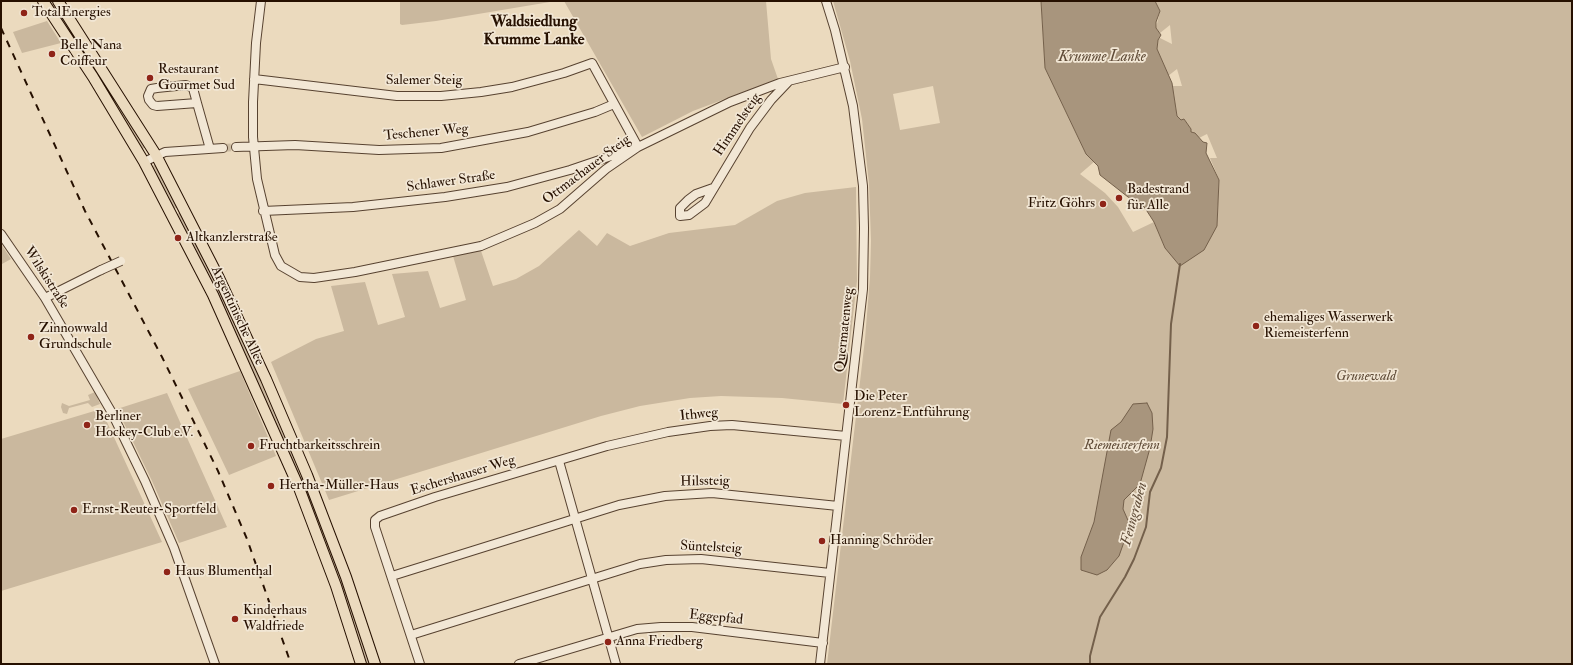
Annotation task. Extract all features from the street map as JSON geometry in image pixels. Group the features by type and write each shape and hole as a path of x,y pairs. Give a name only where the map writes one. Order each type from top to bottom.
{"main road":[{"name":"Argentinische Allee","path":"43,1 93,76 144,162 213,295 275,432 331,571 362,664"},
{"name":"Argentinische Allee","path":"58,1 156,155 219,278 286,426 346,577 375,664"}],"street":[{"path":"261,1 254,79 253,145 263,211"},
{"name":"Quermatenweg","path":"820,664 864,281 864,228 859,147 845,67 826,1"},
{"name":"Salemer Steig","path":"254,79 396,96 441,96 512,87 564,73 592,63 614,104"},
{"name":"Ottmachauer Steig","path":"263,211 275,255 281,266 300,277 314,278 393,265 481,246 529,226 560,209 606,169 638,147 730,102 789,81 845,67"},
{"name":"Himmelsteig","path":"713,188 761,112 789,81"},
{"path":"197,103 157,106 152,105 148,96 151,89 190,86 193,88 210,149"},
{"path":"614,104 638,147"},
{"name":"Teschener Weg","path":"236,147 253,145 294,145 380,150 440,148 528,132 595,112 614,104"},
{"name":"Schlawer Straße","path":"263,211 389,203 446,197 500,188 570,170 638,147"},
{"path":"144,162 165,152 223,148"},
{"name":"Wilskistraße","path":"1,234 45,298 112,413 146,480 174,548 215,664"},
{"path":"45,298 121,261"},
{"name":"Ithweg","path":"559,461 628,440 710,426 753,426 846,436"},
{"path":"559,461 616,664"},
{"name":"Eschershauser Weg","path":"420,664 375,527 375,520 380,516 435,497 559,461"},
{"name":"Hilssteig","path":"576,519 619,505 642,500 666,496 712,493 838,506"},
{"path":"392,576 576,519"},
{"name":"Süntelsteig","path":"592,578 640,564 684,559 732,561 830,573"},
{"path":"411,635 592,578"},
{"name":"Eggepfad","path":"609,638 643,628 684,627 823,643"},
{"path":"519,664 609,638"}],"green space":[{"path":"48,1 54,1 146,147 141,150"},
{"path":"400,1 556,1 436,21 402,25 400,24"},
{"path":"564,1 766,1 771,59 778,79 693,111 642,137"},
{"name":"Grunewald","path":"833,1 1041,1 1045,68 1086,154 1094,162 1080,174 1105,193 1118,207 1133,232 1154,222 1165,248 1217,226 1219,180 1210,158 1217,158 1207,134 1199,138 1195,133 1191,132 1191,129 1184,119 1181,120 1177,116 1172,86 1182,86 1177,69 1168,76 1157,49 1158,40 1160,38 1172,44 1170,25 1160,33 1156,28 1160,11 1155,1 1572,1 1572,664 827,664 865,339 870,277 871,241 869,184 862,119 850,61","holes":["933,86 940,123 900,130 893,94"]},
{"path":"47,21 61,43 22,53 13,32"},
{"path":"156,164 178,207 174,209 151,167"},
{"path":"856,187 857,281 843,404 782,398 721,396 690,398 640,406 601,416 329,500 271,362 316,339 344,331 331,286 365,282 378,325 405,317 392,274 428,271 440,308 466,300 453,256 480,248 493,286 516,279 539,266 579,230 597,246 607,233 630,246 669,233 735,225 777,201 805,193"},
{"path":"1136,200 1145,208 1143,211 1138,210 1133,205"},
{"path":"181,212 245,341 313,501 309,502 240,342 177,214"},
{"path":"1,244 11,259 2,264 1,264"},
{"path":"240,371 276,456 229,475 188,389"},
{"path":"95,392 100,404 92,407 88,403 69,408 67,414 63,413 61,407 62,403 69,406 90,400 88,395"},
{"path":"167,393 227,527 179,543 152,481 117,409"},
{"name":"Ernst-Reuter-Sportfeld","path":"101,409 162,542 1,591 1,439"},
{"path":"315,507 333,551 371,664 366,664 341,586 311,509"}],"water":[{"name":"Krumme Lanke","path":"1041,1 1155,1 1160,11 1156,22 1156,28 1161,35 1158,40 1157,49 1172,83 1177,116 1181,120 1184,119 1191,129 1191,132 1195,133 1203,142 1207,143 1206,153 1219,180 1217,226 1204,250 1180,266 1165,248 1154,222 1145,208 1139,202 1128,197 1100,175 1098,166 1086,154 1045,68"},
{"path":"1147,403 1152,413 1153,429 1150,448 1140,484 1124,500 1123,509 1130,525 1119,556 1107,570 1097,575 1081,570 1081,557 1094,522 1111,430 1121,422 1133,404"}],"waterway":[{"name":"Fenngraben","path":"1090,664 1090,656 1100,617 1125,577 1134,559 1146,527 1150,492 1161,468 1167,437 1171,324 1180,264"}],"tunnel":[{"path":"223,148 236,147"}],"railway":[{"path":"1,28 85,211 162,357 218,471 247,539 291,664"}],"place":[{"name":"TotalEnergies","path":"24,13"},
{"name":"Belle Nana Coiffeur","path":"52,54"},
{"name":"Restaurant Gourmet Sud","path":"150,78"},
{"name":"Badestrand für Alle","path":"1119,198"},
{"name":"Fritz Göhrs","path":"1103,204"},
{"name":"Altkanzlerstraße","path":"178,238"},
{"name":"ehemaliges Wasserwerk Riemeisterfenn","path":"1256,326"},
{"name":"Zinnowwald Grundschule","path":"31,337"},
{"name":"Die Peter Lorenz-Entführung","path":"846,405"},
{"name":"Berliner Hockey-Club e.V.","path":"87,425"},
{"name":"Fruchtbarkeitsschrein","path":"251,446"},
{"name":"Hertha-Müller-Haus","path":"271,486"},
{"name":"Ernst-Reuter-Sportfeld","path":"74,510"},
{"name":"Hanning Schröder","path":"822,541"},
{"name":"Haus Blumenthal","path":"167,572"},
{"name":"Kinderhaus Waldfriede","path":"235,619"},
{"name":"Anna Friedberg","path":"608,642"}],"district":[{"name":"Waldsiedlung Krumme Lanke","path":"534,32"}],"park label":[{"name":"Riemeisterfenn","path":"1122,446"}]}
